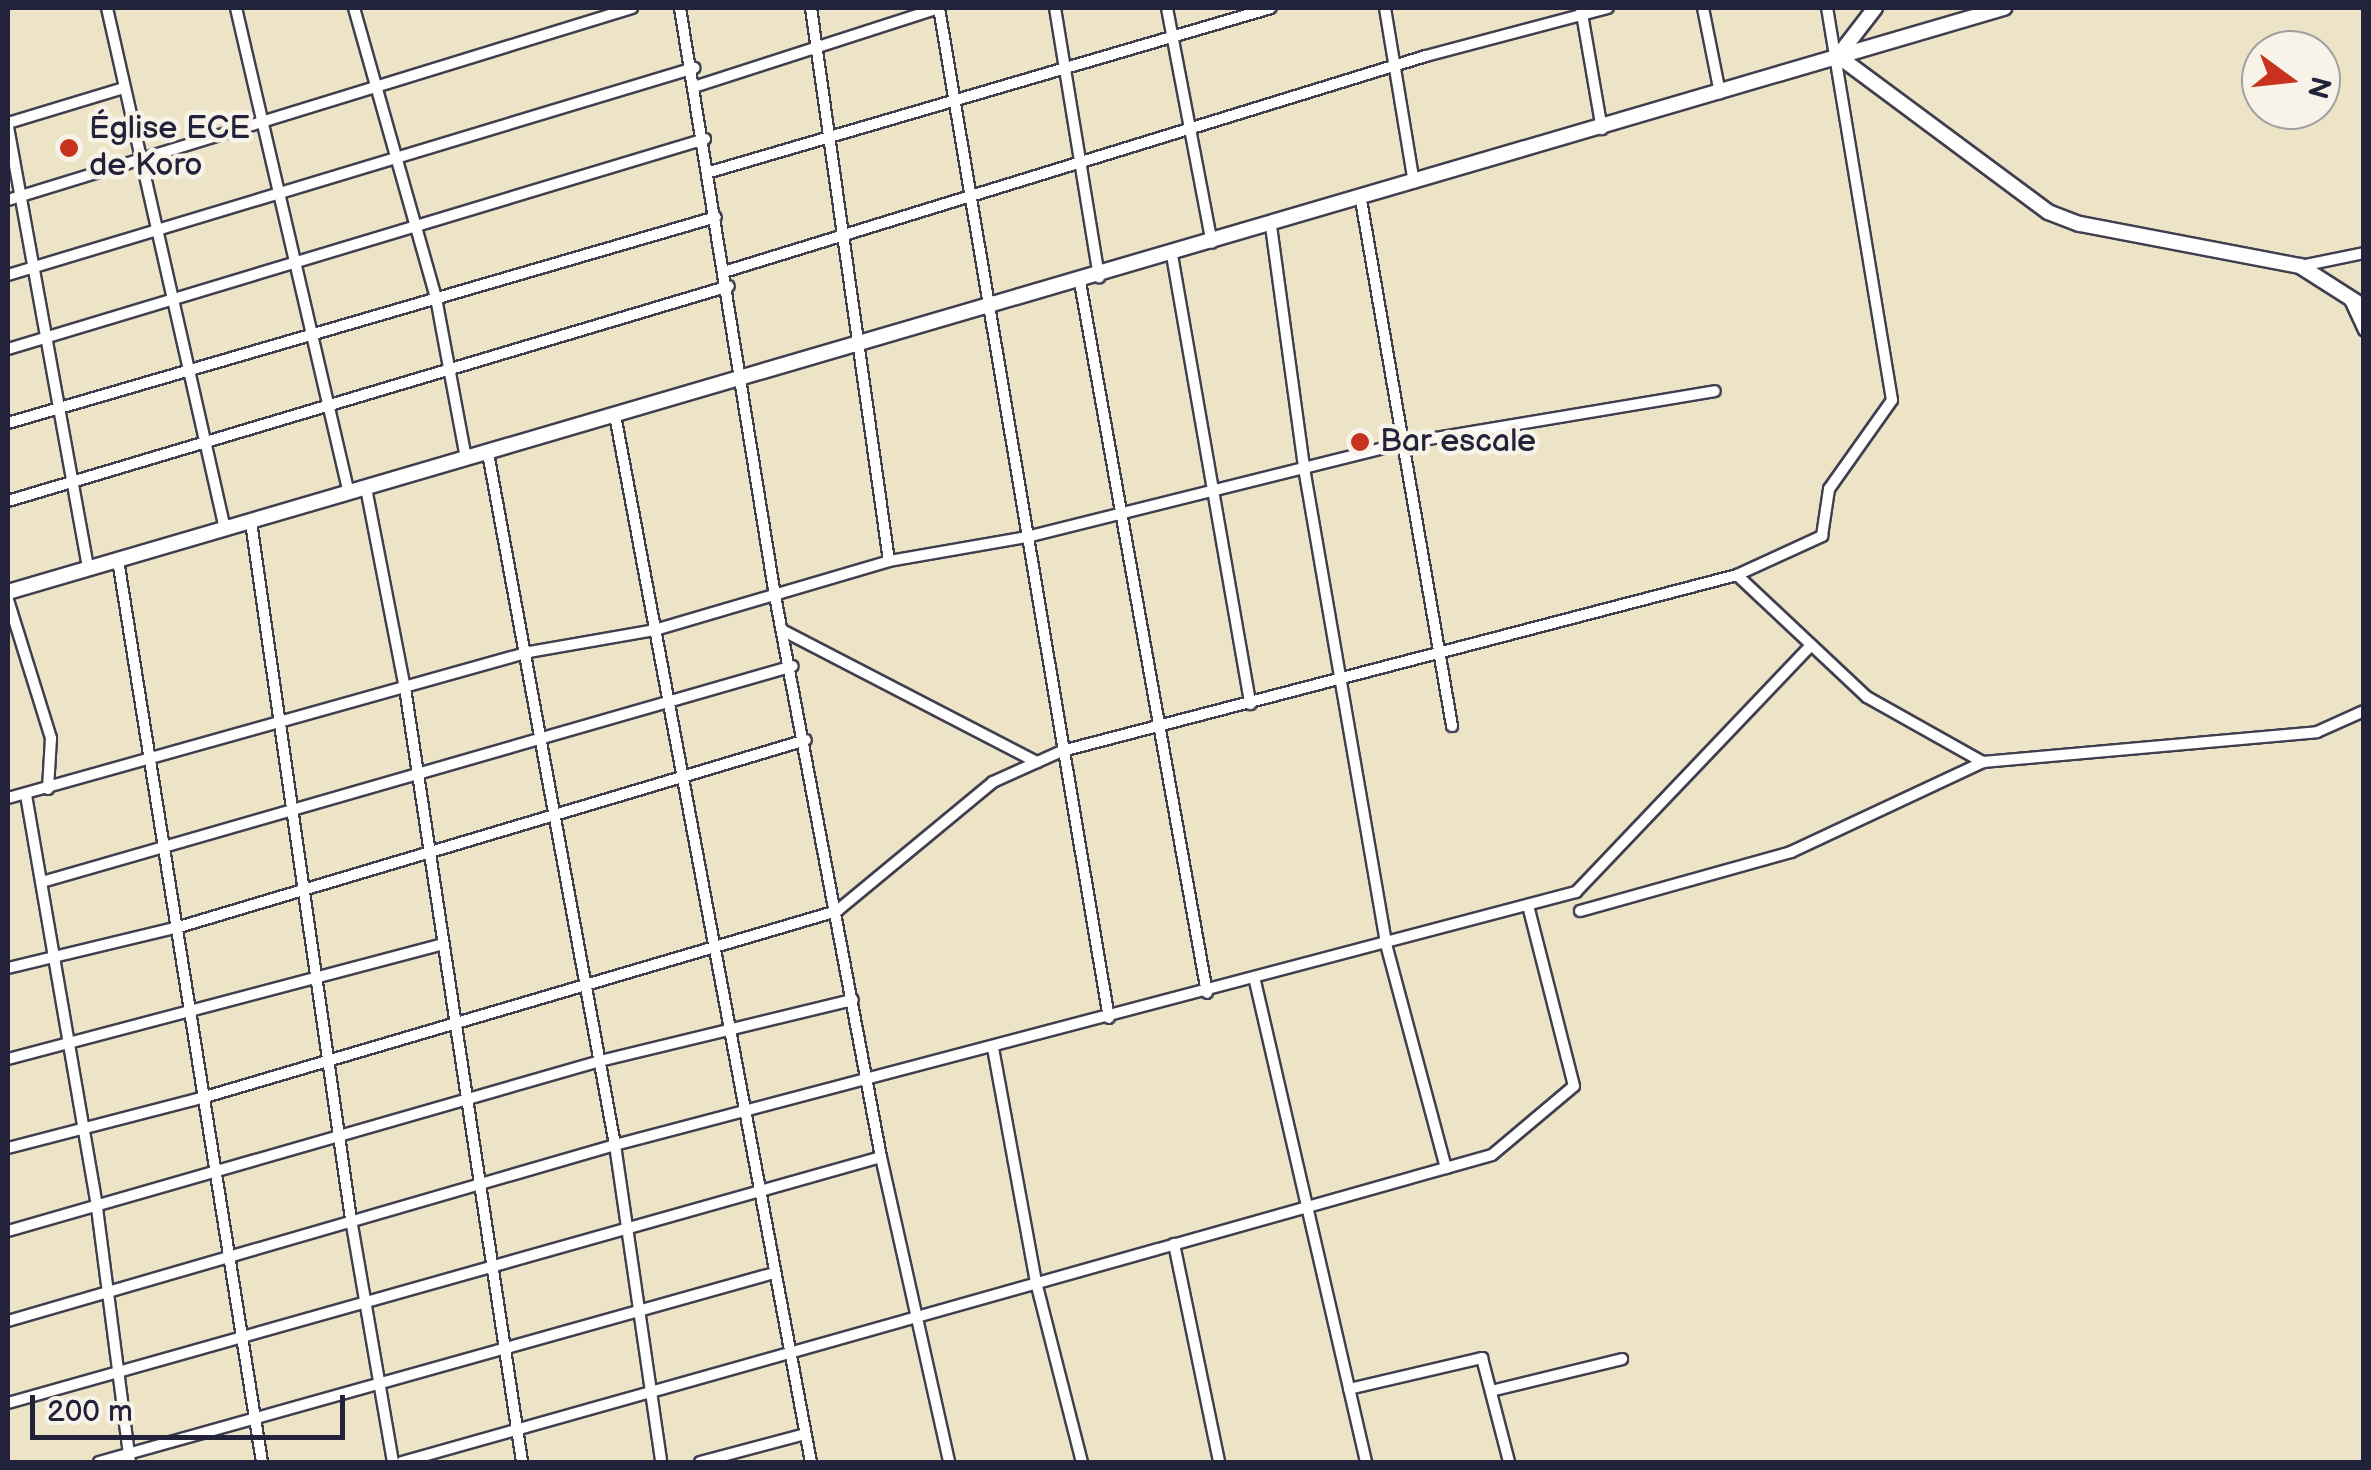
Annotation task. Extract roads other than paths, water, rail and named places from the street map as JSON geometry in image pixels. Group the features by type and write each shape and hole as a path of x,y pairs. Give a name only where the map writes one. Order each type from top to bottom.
{"street":[{"path":"107,8 154,231 208,443 225,529"},
{"path":"236,8 275,194 350,493"},
{"path":"354,8 418,223 466,459"},
{"path":"8,200 374,84 632,8"},
{"path":"680,8 694,68 727,271 775,596 793,666 881,1156 950,1462"},
{"path":"812,8 863,344 889,561"},
{"path":"696,86 817,44 939,8 1109,1018"},
{"path":"1055,8 1099,277"},
{"path":"1167,8 1187,130 1212,244"},
{"path":"710,172 1173,40 1270,8"},
{"path":"1385,8 1414,184"},
{"path":"727,271 1394,66 1582,11 1608,8"},
{"path":"1703,8 1720,93"},
{"path":"8,1148 205,1097 837,911 993,782 1062,751 1250,704 1344,674 1438,654 1737,575 1822,536 1829,489 1892,400 1827,8"},
{"path":"1838,56 1875,8"},
{"path":"8,592 1602,130 2004,8"},
{"path":"1582,11 1602,130"},
{"path":"1838,56 2048,212 2080,224 2300,266 2364,307"},
{"path":"8,275 694,68"},
{"path":"88,569 8,125 124,88"},
{"path":"8,349 705,139"},
{"path":"1362,200 1400,444 1452,726"},
{"path":"8,423 716,218"},
{"path":"1272,226 1304,468 1344,674 1386,944 1446,1168"},
{"path":"2300,266 2364,253"},
{"path":"1172,255 1250,704"},
{"path":"1080,282 1207,993"},
{"path":"8,501 330,407 449,366 729,286"},
{"path":"2348,295 2364,330"},
{"path":"8,798 529,652 655,630 889,561 1026,537 1400,444 1715,392"},
{"path":"616,416 742,1112 811,1462"},
{"path":"488,453 529,652 615,1146 661,1462"},
{"path":"366,488 405,688 440,944 522,1462"},
{"path":"251,522 351,1219 369,1303 393,1462"},
{"path":"118,560 246,1336 262,1462"},
{"path":"1737,575 1867,697 1984,762"},
{"path":"8,600 51,738 48,789"},
{"path":"784,631 1037,762"},
{"path":"8,1322 232,1260 351,1219 480,1183 1255,981 1576,892 1812,645"},
{"path":"42,882 416,770 793,666"},
{"path":"1580,911 1791,852 1984,762 2318,732 2364,711"},
{"path":"8,968 56,960 179,928 304,885 428,854 806,740"},
{"path":"26,795 97,1208 129,1459"},
{"path":"402,1462 518,1433 790,1351 1492,1155 1574,1086 1528,905"},
{"path":"8,1060 316,972 440,944"},
{"path":"1255,981 1366,1462"},
{"path":"8,1231 340,1139 600,1061 853,1000"},
{"path":"992,1048 1036,1282 1082,1462"},
{"path":"8,1403 881,1156"},
{"path":"1174,1244 1219,1462"},
{"path":"99,1462 129,1459 256,1418 774,1273"},
{"path":"1349,1389 1482,1358 1509,1462"},
{"path":"1490,1391 1622,1359"},
{"path":"700,1462 806,1434"}],"place":[{"name":"Église ECE de Koro","path":"69,148"},
{"name":"Bar escale","path":"1360,442"}]}
